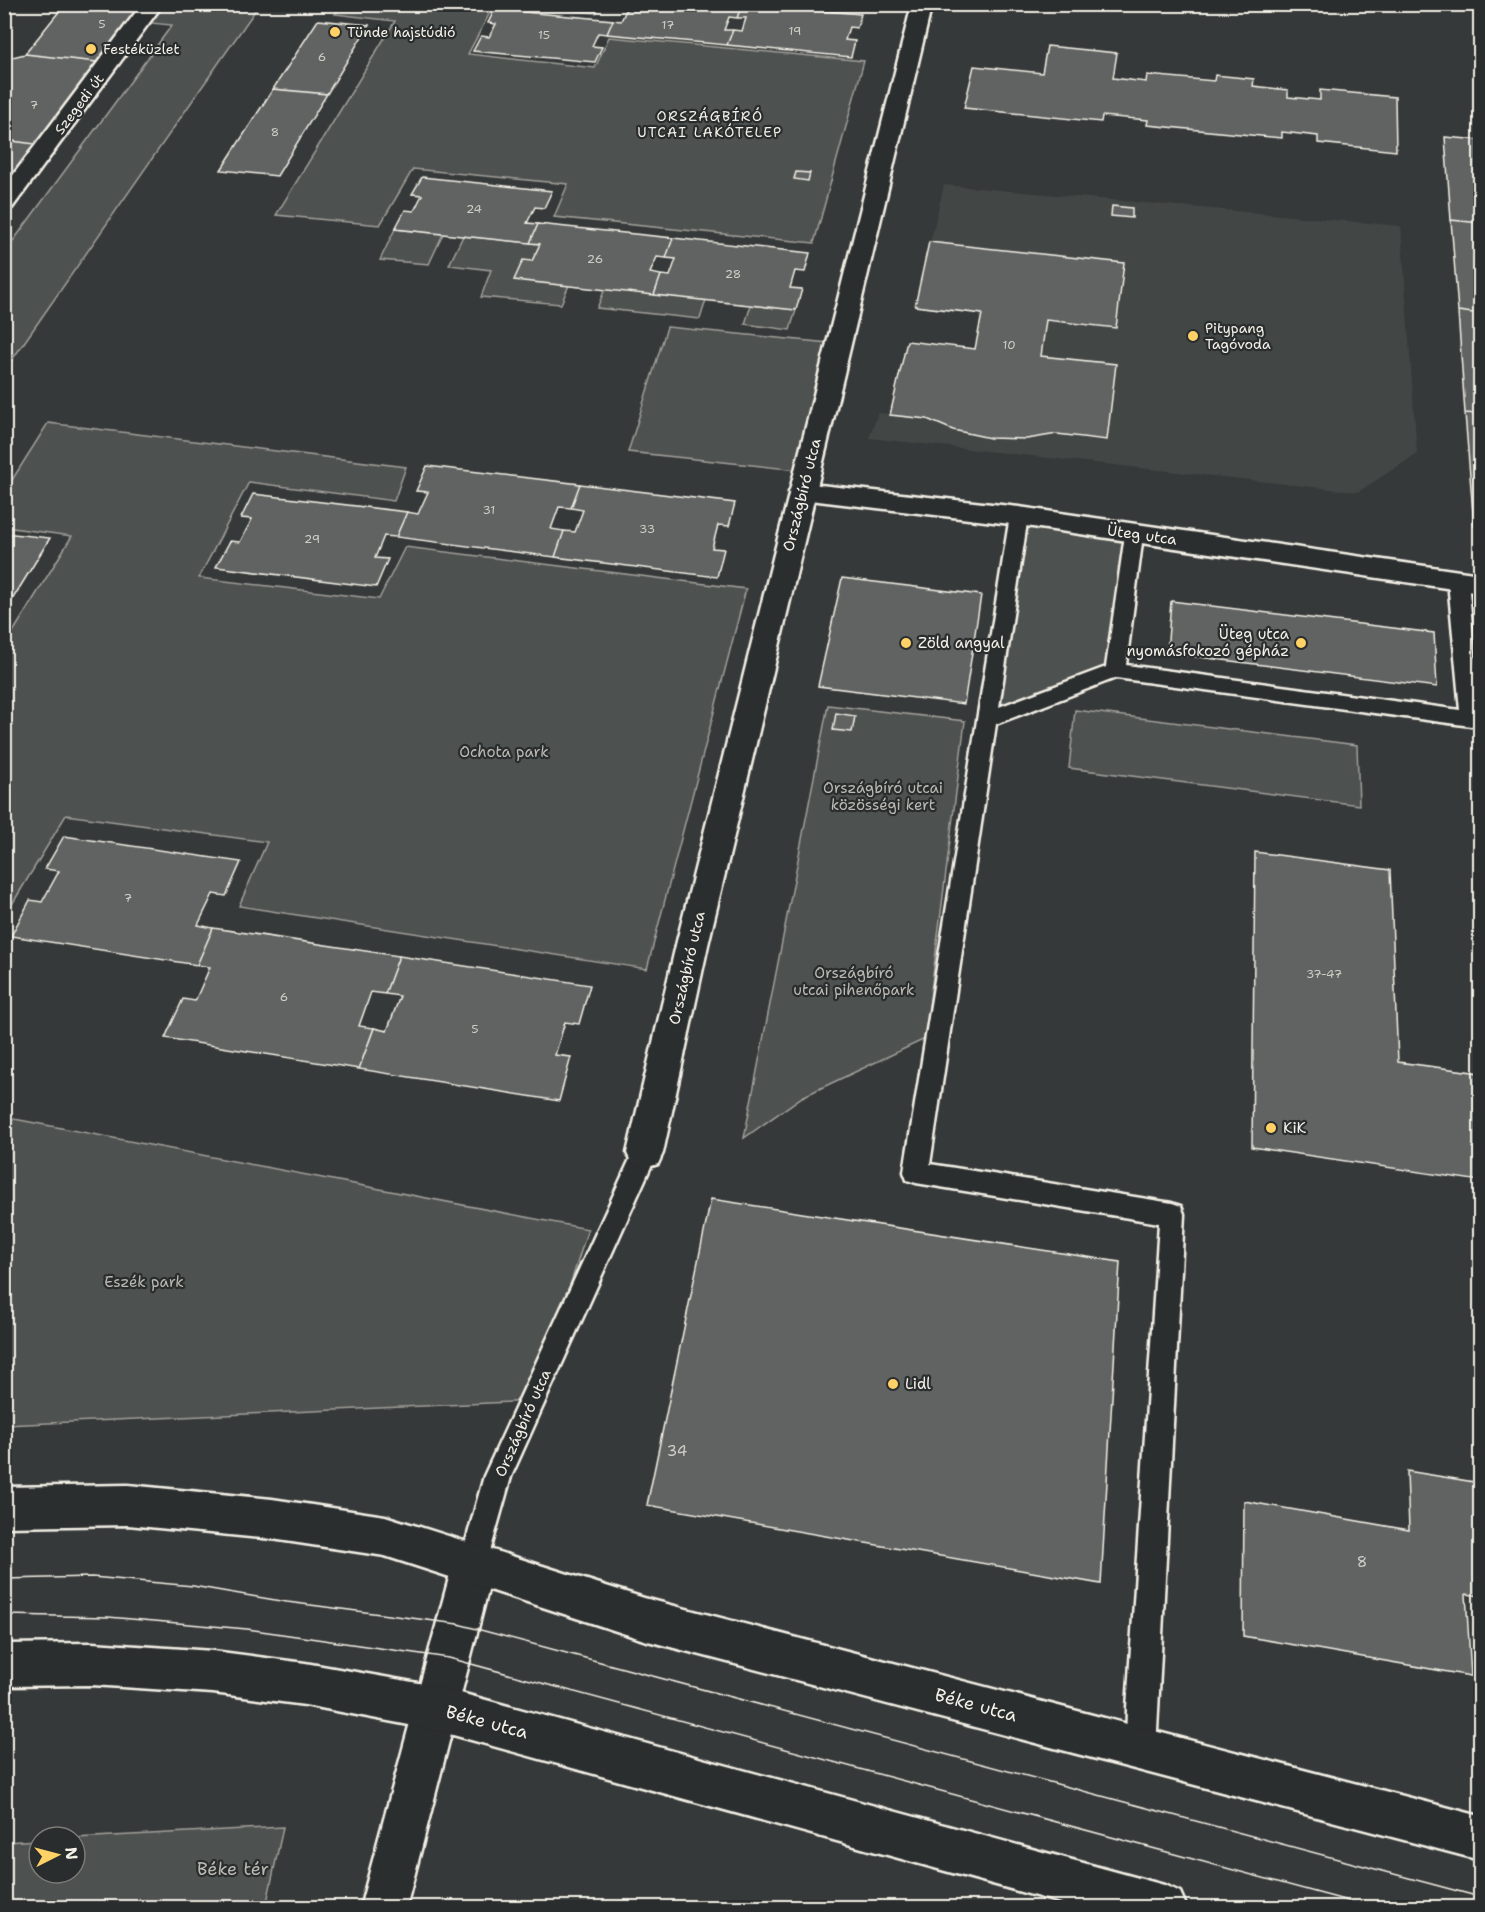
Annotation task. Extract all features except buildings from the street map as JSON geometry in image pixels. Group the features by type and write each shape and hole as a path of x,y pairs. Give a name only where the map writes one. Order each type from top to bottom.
{"street":[{"name":"Szegedi út","path":"4,203 153,4"},
{"name":"Országbíró utca","path":"645,1153 695,933 922,4"},
{"name":"Üteg utca","path":"802,492 1019,516 1134,535 1469,582"},
{"path":"4,1507 128,1505 272,1519 385,1536 474,1563"},
{"name":"Országbíró utca","path":"383,1908 474,1563"},
{"name":"Béke utca","path":"474,1563 644,1619 1480,1838"},
{"path":"4,1665 92,1664 213,1672 305,1684 435,1708"},
{"name":"Béke utca","path":"435,1708 1164,1908"}],"lane":[{"path":"1019,516 916,1172 1172,1214 1141,1749"},
{"path":"1115,671 1134,535"},
{"path":"987,720 1115,671 1471,719 1469,582"},
{"name":"Országbíró utca","path":"474,1563 498,1476 645,1153"}],"shaded area":[{"name":"Pitypang Tagóvoda","path":"944,185 1401,226 1417,454 1358,492 869,438 878,413 890,414 907,341 976,348 981,314 915,306"}],"green space":[{"path":"153,5 259,5 5,370 5,252 172,25 140,22"},
{"path":"342,5 494,5 468,54 595,68 609,37 864,61 814,243 554,217 568,184 413,169 380,225 276,215 395,21 335,14"},
{"path":"518,5 600,5 596,13"},
{"path":"395,229 443,234 429,264 380,260"},
{"path":"463,236 540,244 532,261 569,285 561,304 481,297 491,270 449,265"},
{"path":"605,289 706,300 700,319 597,308"},
{"path":"751,305 796,310 790,330 745,324"},
{"path":"667,327 839,344 808,471 628,452"},
{"name":"Ochota park","path":"48,423 406,467 394,501 249,482 199,578 379,599 405,547 746,589 647,969 239,906 267,842 66,815 5,916 5,645 72,536 5,527 5,491"},
{"path":"1019,516 1134,535 1115,671 987,720"},
{"path":"828,705 965,721 925,1039 802,1097 744,1138"},
{"path":"1075,710 1357,745 1359,805 1069,768"},
{"name":"Eszék park","path":"4,1117 588,1229 533,1401 5,1425"},
{"name":"Béke tér","path":"283,1827 266,1907 5,1907 5,1842 27,1841 27,1885 87,1885 87,1837"}],"tram line":[{"path":"4,1579 92,1577 193,1586 287,1602 458,1624 1480,1897"},
{"path":"4,1615 108,1617 247,1629 449,1658 1374,1908"}],"place":[{"name":"Tünde hajstúdió","path":"335,32"},
{"name":"Festéküzlet","path":"91,49"},
{"name":"Pitypang Tagóvoda","path":"1193,336"},
{"name":"Zöld angyal","path":"906,643"},
{"name":"Üteg utca nyomásfokozó gépház","path":"1301,643"},
{"name":"KiK","path":"1271,1128"},
{"name":"Lidl","path":"893,1384"}],"district":[{"name":"ORSZÁGBÍRÓ UTCAI LAKÓTELEP","path":"710,124"}],"park label":[{"name":"Országbíró utcai közösségi kert","path":"883,796"},
{"name":"Országbíró utcai pihenőpark","path":"854,982"}]}
